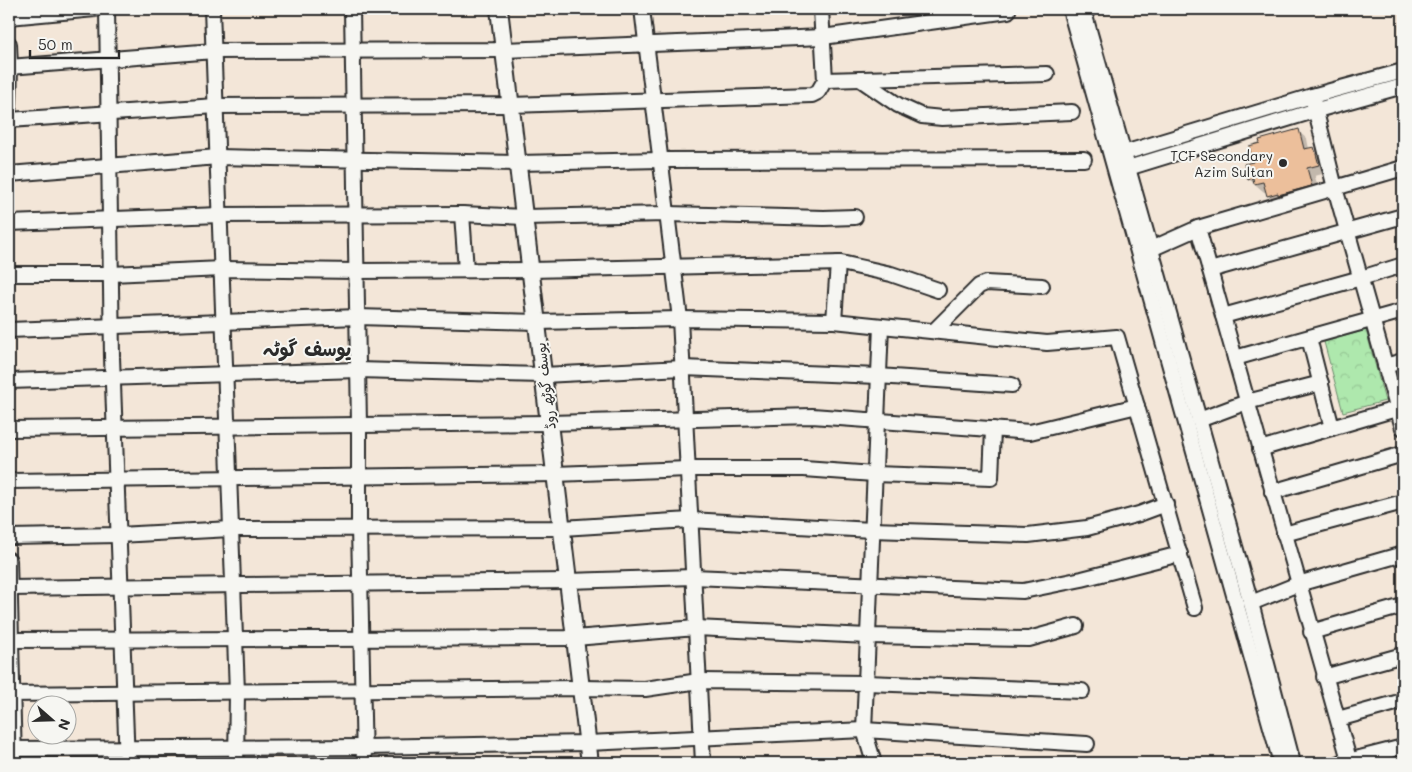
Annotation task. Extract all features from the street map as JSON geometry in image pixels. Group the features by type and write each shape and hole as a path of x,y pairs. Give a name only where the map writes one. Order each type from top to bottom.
{"street":[{"path":"9,17 95,9"},
{"path":"107,9 111,326 127,763"},
{"path":"212,9 237,692 236,763"},
{"path":"352,9 364,763"},
{"name":"یوسف گوٹھ روڈ","path":"499,9 590,763"},
{"path":"642,9 680,319 703,763"},
{"path":"9,120 216,106 511,105 812,96 818,92 825,80 822,9"},
{"path":"1070,9 1123,171 1151,249 1251,603 1293,763"},
{"path":"1083,9 1118,156"},
{"path":"9,67 214,51 504,50 823,37 1008,11"},
{"path":"9,44 9,106"},
{"path":"1118,156 1403,70"},
{"path":"825,80 1047,74"},
{"path":"860,79 898,105 922,116 942,118 1072,112"},
{"path":"1123,171 1317,110 1403,86"},
{"path":"1312,96 1335,188 1372,320 1400,408 1403,428"},
{"path":"9,174 218,157 518,163 661,160 1084,159"},
{"path":"1151,249 1198,228 1403,168"},
{"path":"1123,171 1281,763"},
{"path":"462,214 466,270"},
{"path":"9,223 220,215 462,214 524,217 667,214 855,217"},
{"path":"1210,270 1403,216"},
{"path":"1198,228 1324,677 1338,719 1346,762 1403,748"},
{"path":"834,321 838,263"},
{"path":"9,274 111,274 222,269 357,271 531,270 838,263 891,274 938,290"},
{"path":"1223,316 1361,278 1403,264"},
{"path":"934,331 979,286 986,282 1042,286"},
{"path":"1234,358 1403,312"},
{"path":"9,330 358,317 537,322 680,319 834,321 1048,343 1117,336 1196,608"},
{"path":"874,763 864,730 880,326"},
{"path":"1309,338 1332,428"},
{"path":"1386,366 1403,361"},
{"path":"9,381 358,370 543,375 683,368 878,376 1012,385"},
{"path":"1199,420 1247,402 1321,383"},
{"path":"9,429 549,423 812,416 1030,432 1137,406"},
{"path":"1260,449 1400,408"},
{"path":"9,481 555,474 688,469 804,469 874,474 991,478 993,429"},
{"path":"1272,492 1403,454"},
{"path":"1284,534 1403,502"},
{"path":"9,537 118,535 231,529 562,528 690,520 872,530 1028,535 1087,528 1139,514 1166,504"},
{"path":"9,588 568,581 693,577 1023,591 1082,579 1180,554"},
{"path":"1251,603 1298,584 1403,554"},
{"path":"9,560 12,754 126,748 364,747 588,743 864,730 1087,744"},
{"path":"1312,632 1403,606"},
{"path":"10,640 575,638 696,628 868,636 1029,639 1076,626"},
{"path":"1324,677 1403,655"},
{"path":"11,694 581,688 645,689 698,681 866,683 1082,691"},
{"path":"1338,719 1403,701"}],"green space":[{"path":"1366,330 1385,401 1343,412 1324,342"}],"building":[{"name":"TCF Secondary Azim Sultan","path":"1299,129 1304,149 1314,147 1319,165 1307,168 1312,186 1267,196 1263,182 1254,184 1253,178 1248,180 1244,164 1253,162 1249,146 1260,143 1259,140"}],"place":[{"name":"TCF Secondary Azim Sultan","path":"1283,163"}],"district":[{"name":"یوسف گوٹہ","path":"307,348"}]}
